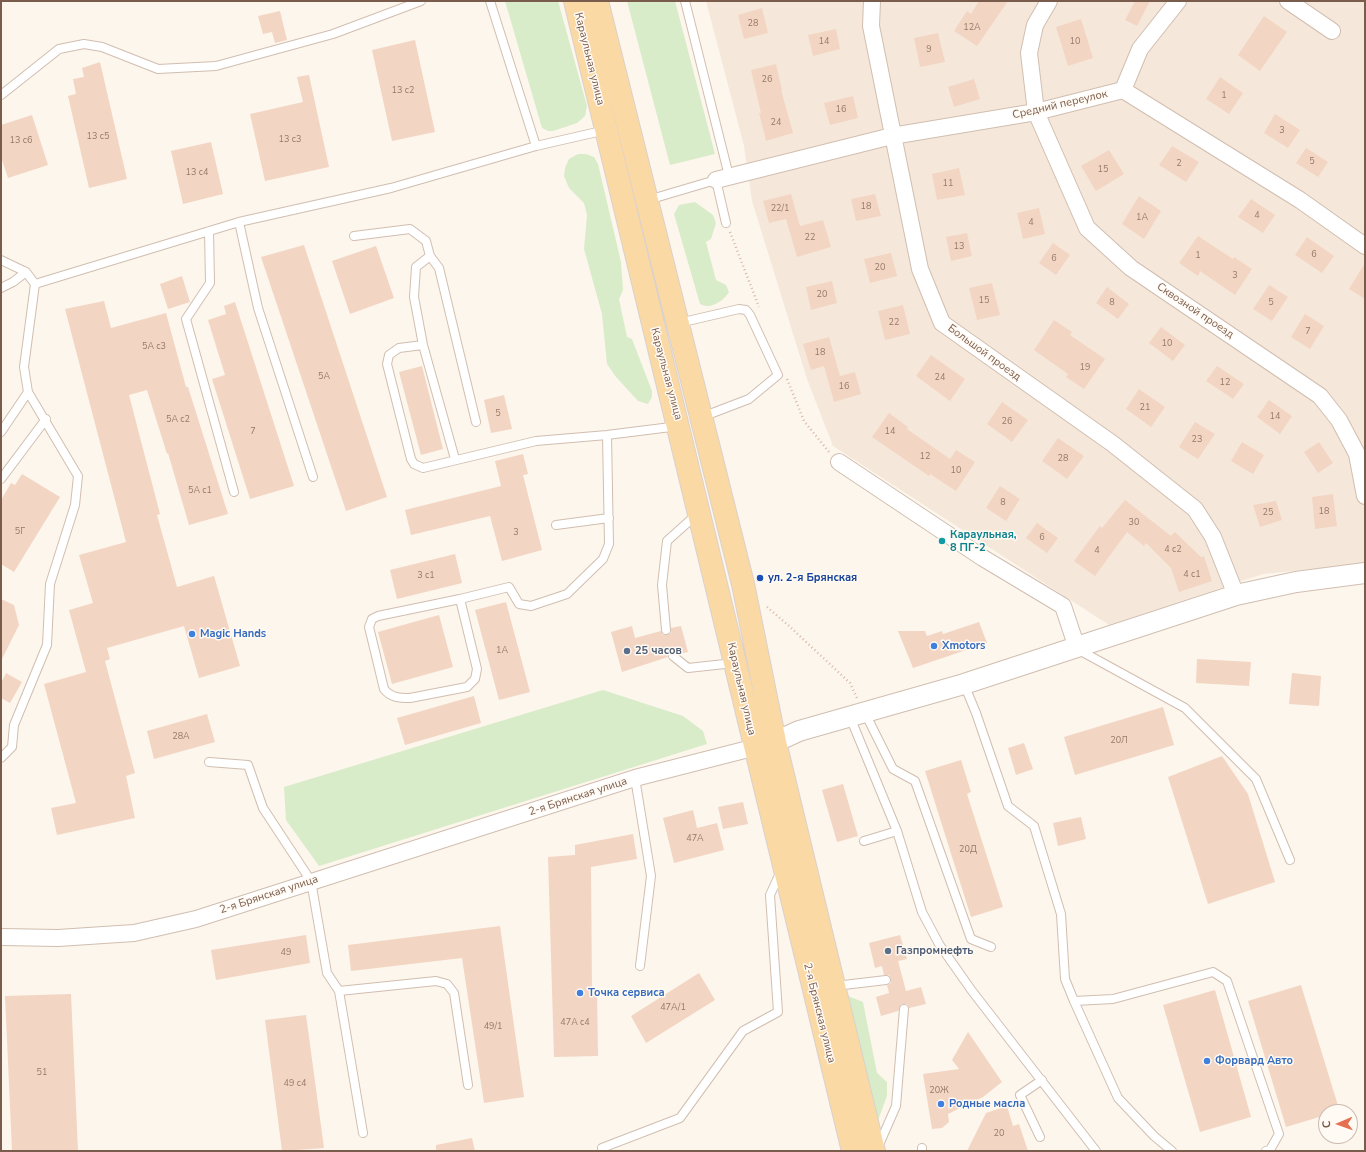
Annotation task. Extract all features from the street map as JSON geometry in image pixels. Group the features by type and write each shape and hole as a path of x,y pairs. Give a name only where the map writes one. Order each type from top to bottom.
{"main road":[{"name":"Караульная улица","path":"574,1 607,130 648,307 679,426 755,748"},
{"name":"Караульная улица","path":"597,1 743,584 775,742"},
{"name":"2-я Брянская улица","path":"775,742 875,1151"},
{"name":"2-я Брянская улица","path":"755,748 852,1151"}],"street":[{"name":"Большой проезд","path":"872,1 871,26 920,269 942,323 1113,444 1195,509 1213,537 1236,596"},
{"name":"Сквозной проезд","path":"1049,1 1035,25 1028,53 1036,112 1087,228 1130,268 1320,396 1339,420 1357,454 1365,496"},
{"path":"1178,1 1140,49 1123,90 1300,200 1365,246"},
{"path":"1288,1 1332,31"},
{"name":"Средний переулок","path":"722,178 892,136 1036,112 1123,90"},
{"path":"839,462 983,558 1063,606 1077,648"},
{"path":"755,748 775,742 799,731 964,684 1236,596 1296,582 1365,575"},
{"name":"2-я Брянская улица","path":"1,937 58,938 134,933 196,919 635,778 755,748"}],"lane":[{"path":"1,95 58,49 84,44 102,47 158,69 216,66 333,34 421,1"},
{"path":"490,1 536,146"},
{"path":"685,1 722,178 726,223"},
{"path":"35,284 239,222 391,188 536,146 607,130"},
{"path":"648,200 722,178"},
{"path":"239,222 258,308 313,477"},
{"path":"354,236 410,228 426,241 430,256 439,268 476,422"},
{"path":"209,231 210,283 186,319 234,492"},
{"path":"430,256 416,267 414,297 423,345 455,459"},
{"path":"1,260 26,272 35,284 24,367 28,392 46,419 78,476 75,505 50,584 47,645 14,725 12,747 1,758"},
{"path":"1,288 13,282 26,272"},
{"path":"678,324 739,309 746,310 750,315 778,375 749,399 702,417"},
{"path":"423,345 399,348 389,355 387,364 411,459 414,464 424,468 455,459 536,441 607,435 679,426"},
{"path":"1,432 28,392"},
{"path":"1,478 46,419"},
{"path":"460,599 477,669 475,679 467,686 410,698 401,698 389,695 384,689 369,627 372,619 378,616 509,587 519,604 531,606 567,594 603,559 609,544 607,435"},
{"path":"666,630 662,585 667,541 699,512"},
{"path":"556,525 609,518"},
{"path":"1077,648 1185,708 1256,779 1290,860"},
{"path":"673,656 688,668 735,663"},
{"path":"964,684 976,713 1008,806 1034,826 1061,914 1065,979 1074,1002 1118,1098 1154,1136 1172,1151"},
{"path":"857,715 922,912 939,944 972,991 1096,1151"},
{"path":"857,715 893,769 915,782 971,939 991,947"},
{"path":"209,762 248,765 263,808 311,881 327,973 339,991 363,1133"},
{"path":"635,778 651,876 640,966"},
{"path":"864,841 896,831"},
{"path":"602,1148 680,1118 743,1031 778,1012 770,895 783,868"},
{"path":"1074,1002 1113,999 1213,972 1227,981 1279,1134 1270,1150 1266,1151"},
{"path":"835,986 886,980"},
{"path":"339,991 436,981 447,984 454,993 468,1085"},
{"path":"875,1151 896,1106 904,1009"},
{"path":"1040,1136 1020,1095 1042,1080"}],"path":[{"path":"762,603 788,625 850,683 857,715"}],"shaded area":[{"path":"706,1 1365,1 1365,564 1263,574 1109,625 833,446 807,379 752,201 744,146"}],"green space":[{"path":"505,1 558,1 587,106 585,116 577,123 553,131 548,131 542,128"},
{"path":"627,1 675,1 715,154 670,165"},
{"path":"578,154 586,154 594,157 598,164 621,262 623,290 619,299 627,337 632,339 652,391 652,397 648,404 638,401 616,377 607,364 602,314 584,249 587,215 584,203 569,188 564,176 565,168 569,159"},
{"path":"695,202 713,215 716,223 711,239 706,242 716,280 726,285 729,292 724,299 716,304 708,306 700,304 674,214 679,205"},
{"path":"603,690 683,716 703,731 707,744 319,866 286,820 284,787"},
{"path":"848,996 863,1002 877,1073 887,1082 887,1096 877,1123"}],"building":[{"path":"979,1 1008,1 977,46 954,31 967,11 971,14"},
{"path":"1135,1 1150,1 1137,26 1125,20"},
{"path":"762,8 768,33 744,39 738,15"},
{"path":"280,11 287,40 275,43 272,32 263,34 258,16"},
{"path":"1264,16 1287,32 1260,71 1238,55"},
{"path":"1081,19 1093,58 1068,66 1056,27"},
{"path":"836,29 840,49 813,56 808,35"},
{"path":"938,33 945,62 920,67 914,38"},
{"path":"415,40 435,132 392,141 372,50"},
{"path":"100,62 127,179 89,188 68,96 76,94 73,79 84,77 82,68"},
{"path":"776,64 781,90 793,133 766,141 751,70"},
{"path":"309,75 329,167 265,181 250,114 303,102 297,77"},
{"path":"1220,77 1243,93 1229,114 1206,99"},
{"path":"974,79 980,99 954,107 948,87"},
{"path":"853,96 858,118 830,125 824,103"},
{"path":"1275,114 1300,130 1288,148 1264,133"},
{"path":"32,115 48,165 8,178 1,157 1,125"},
{"path":"211,142 223,194 183,204 171,151"},
{"path":"1172,146 1199,162 1186,182 1159,165"},
{"path":"1306,148 1328,162 1318,177 1296,163"},
{"path":"1109,150 1124,174 1096,191 1081,166"},
{"path":"959,168 965,195 937,200 932,174"},
{"path":"791,194 800,226 823,220 831,247 797,257 786,219 769,223 763,201"},
{"path":"875,194 881,216 856,221 851,199"},
{"path":"1139,196 1161,211 1144,239 1122,224"},
{"path":"1251,199 1275,215 1263,233 1238,217"},
{"path":"1039,208 1045,234 1023,239 1017,213"},
{"path":"967,233 972,256 951,261 946,237"},
{"path":"1198,236 1233,259 1234,257 1252,269 1235,295 1200,271 1198,276 1179,263"},
{"path":"1307,237 1334,256 1322,273 1295,255"},
{"path":"1053,243 1070,255 1056,275 1039,263"},
{"path":"304,245 387,497 346,511 261,257"},
{"path":"376,246 394,298 350,314 332,261"},
{"path":"891,253 897,276 870,283 864,259"},
{"path":"1365,263 1365,299 1349,289"},
{"path":"182,276 190,302 168,309 160,284"},
{"path":"832,281 837,303 811,310 806,287"},
{"path":"992,283 1000,315 977,320 969,288"},
{"path":"1269,285 1288,297 1272,321 1253,309"},
{"path":"1107,287 1129,304 1118,319 1096,303"},
{"path":"104,301 111,328 166,313 186,387 188,387 228,514 189,525 168,453 167,454 147,390 129,395 160,514 157,515 177,587 214,576 240,666 199,678 184,626 107,648 110,659 105,661 135,773 126,776 135,818 57,835 51,808 76,803 44,684 86,672 69,610 93,603 79,555 126,542 65,309"},
{"path":"235,302 294,486 250,499 212,379 225,375 208,320 226,314 224,306"},
{"path":"903,305 910,334 885,340 878,311"},
{"path":"1305,314 1324,326 1310,349 1291,337"},
{"path":"1054,320 1072,332 1070,335 1105,359 1084,389 1066,377 1068,374 1034,350"},
{"path":"1161,327 1185,345 1173,361 1149,343"},
{"path":"829,337 840,376 855,372 861,394 834,402 824,366 811,370 803,344"},
{"path":"931,355 965,379 950,401 916,376"},
{"path":"422,366 443,449 421,455 399,372"},
{"path":"1217,366 1244,384 1233,399 1206,381"},
{"path":"1139,389 1165,407 1151,427 1126,409"},
{"path":"504,395 512,429 491,433 484,400"},
{"path":"1269,400 1292,416 1280,434 1257,417"},
{"path":"1002,402 1028,420 1012,442 987,424"},
{"path":"889,413 908,427 907,429 950,459 956,450 975,462 956,491 930,474 929,476 872,437"},
{"path":"1195,422 1215,434 1198,459 1179,447"},
{"path":"1058,438 1084,456 1067,479 1042,461"},
{"path":"1242,442 1264,455 1253,474 1231,461"},
{"path":"1319,442 1333,463 1318,473 1304,452"},
{"path":"523,454 528,474 523,475 542,550 502,561 490,516 411,535 405,510 501,486 495,461"},
{"path":"22,474 60,497 14,572 1,564 1,500 11,483 15,485"},
{"path":"1000,486 1020,499 1006,521 986,508"},
{"path":"1333,494 1337,526 1315,529 1312,497"},
{"path":"1125,500 1171,536 1175,532 1201,557 1204,556 1212,581 1179,592 1171,568 1146,543 1144,546 1127,532 1095,576 1074,561 1100,526 1102,528"},
{"path":"1276,501 1282,520 1260,527 1253,505"},
{"path":"1037,523 1058,538 1047,553 1026,538"},
{"path":"455,554 462,583 397,599 390,570"},
{"path":"1,599 14,605 19,625 1,661"},
{"path":"506,602 530,692 499,700 475,610"},
{"path":"439,615 453,667 392,684 378,632"},
{"name":"Xmotors","path":"979,622 987,643 913,668 898,631 925,631 927,636 942,631 943,634"},
{"path":"632,626 635,638 661,631 663,635 667,635 671,633 671,628 681,626 688,652 679,654 671,651 668,653 668,657 622,672 611,632"},
{"path":"1197,659 1251,662 1249,686 1196,683"},
{"path":"6,673 22,682 10,703 1,698 1,683"},
{"path":"1292,673 1321,676 1319,706 1289,704"},
{"path":"474,696 481,723 405,745 397,718"},
{"path":"1163,707 1174,745 1075,775 1064,737"},
{"path":"207,714 215,742 154,759 147,731"},
{"path":"1024,743 1033,769 1016,775 1008,748"},
{"path":"1222,756 1248,794 1275,882 1208,904 1168,777"},
{"path":"961,760 971,792 967,794 1003,907 971,917 925,771"},
{"path":"843,784 858,836 837,842 822,790"},
{"path":"743,802 748,824 723,829 718,807"},
{"path":"693,810 697,828 717,823 724,850 674,863 663,818"},
{"path":"1081,817 1086,839 1058,846 1053,823"},
{"path":"633,834 637,859 591,867 592,990 597,990 598,1056 554,1057 548,857 575,855 575,845"},
{"path":"500,926 524,1097 484,1103 462,958 351,971 348,945"},
{"path":"306,935 310,963 216,980 211,950"},
{"path":"900,935 907,959 898,961 906,991 921,987 926,1004 909,1008 907,1004 902,1004 898,1011 881,1016 876,997 889,993 887,985 891,983 891,979 889,975 884,975 882,966 875,968 869,943"},
{"path":"699,973 715,1000 646,1043 631,1016"},
{"path":"1301,985 1338,1104 1318,1104 1318,1117 1286,1127 1248,1001"},
{"name":"Форвард Авто","path":"1215,990 1251,1117 1200,1132 1163,1005"},
{"path":"71,994 78,1151 12,1151 5,996"},
{"path":"306,1015 324,1148 282,1151 265,1020"},
{"path":"968,1032 1002,1082 983,1097 948,1114 949,1122 942,1128 932,1129 923,1074 959,1069 952,1060"},
{"path":"1007,1106 1013,1126 1019,1124 1028,1151 967,1151 986,1113"},
{"path":"472,1138 475,1151 436,1151 436,1145"}],"place":[{"name":"Караульная, 8 ПГ-2","path":"942,541"},
{"name":"ул. 2-я Брянская","path":"760,578"},
{"name":"Magic Hands","path":"192,634"},
{"name":"Xmotors","path":"934,646"},
{"name":"25 часов","path":"627,651"},
{"name":"Газпромнефть","path":"888,951"},
{"name":"Точка сервиса","path":"580,993"},
{"name":"Форвард Авто","path":"1207,1061"},
{"name":"Родные масла","path":"941,1104"}]}
